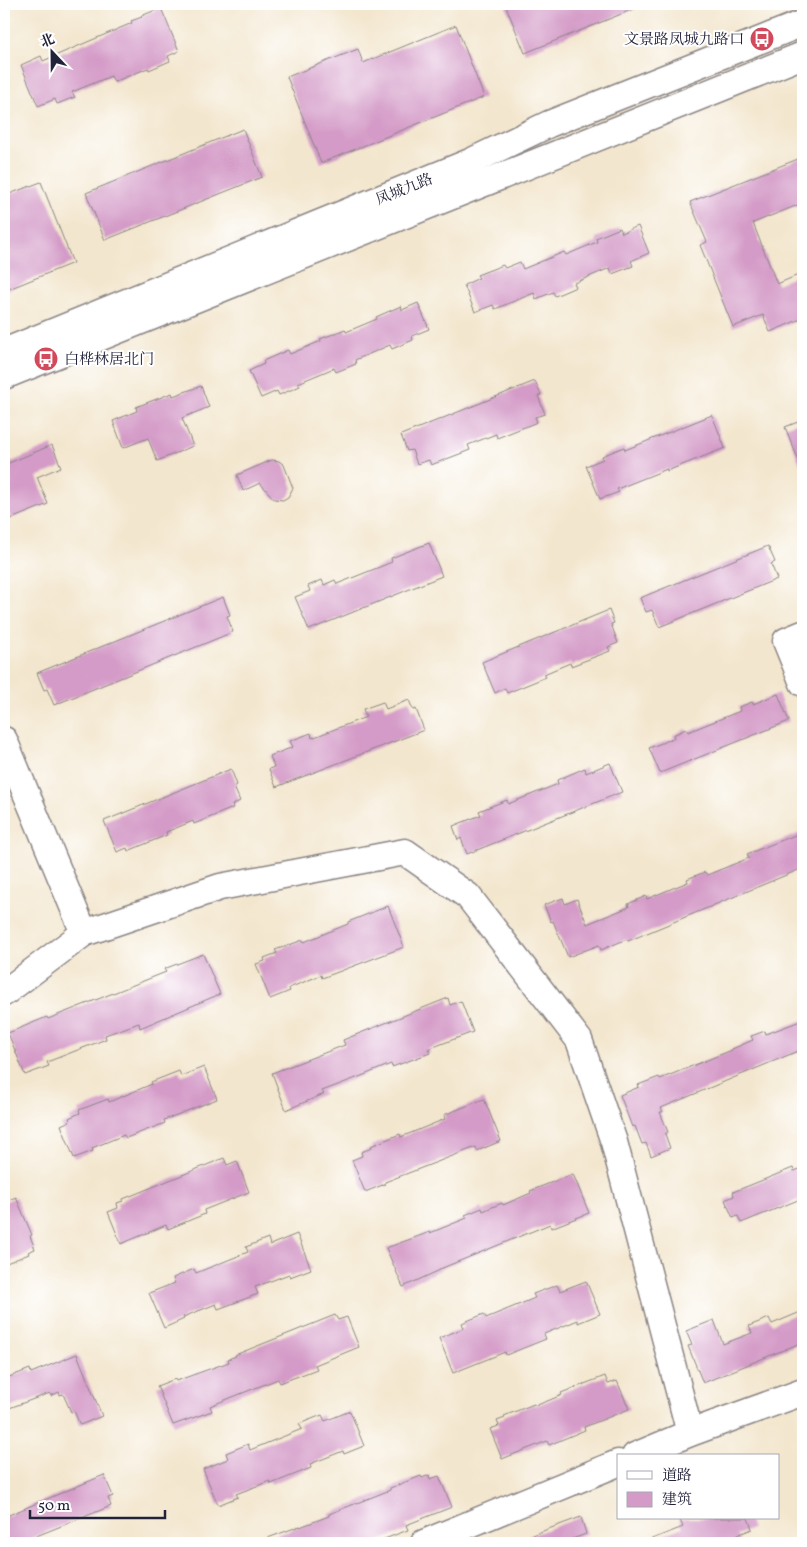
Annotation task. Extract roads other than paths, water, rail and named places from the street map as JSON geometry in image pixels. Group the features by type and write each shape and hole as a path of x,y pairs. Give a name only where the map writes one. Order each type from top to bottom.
{"street":[{"name":"凤城九路","path":"4,352 470,162 549,124 803,23"},
{"name":"凤城九路","path":"4,376 803,55"},
{"path":"803,634 786,641 803,683"},
{"path":"4,740 84,933"},
{"path":"4,993 84,933 220,886 405,852 468,896 579,1040 614,1142 690,1433"},
{"path":"640,1454 690,1433 803,1392"},
{"path":"424,1543 617,1463"}],"place":[{"name":"文景路凤城九路口","path":"762,39"},
{"name":"白桦林居北门","path":"46,359"}]}
